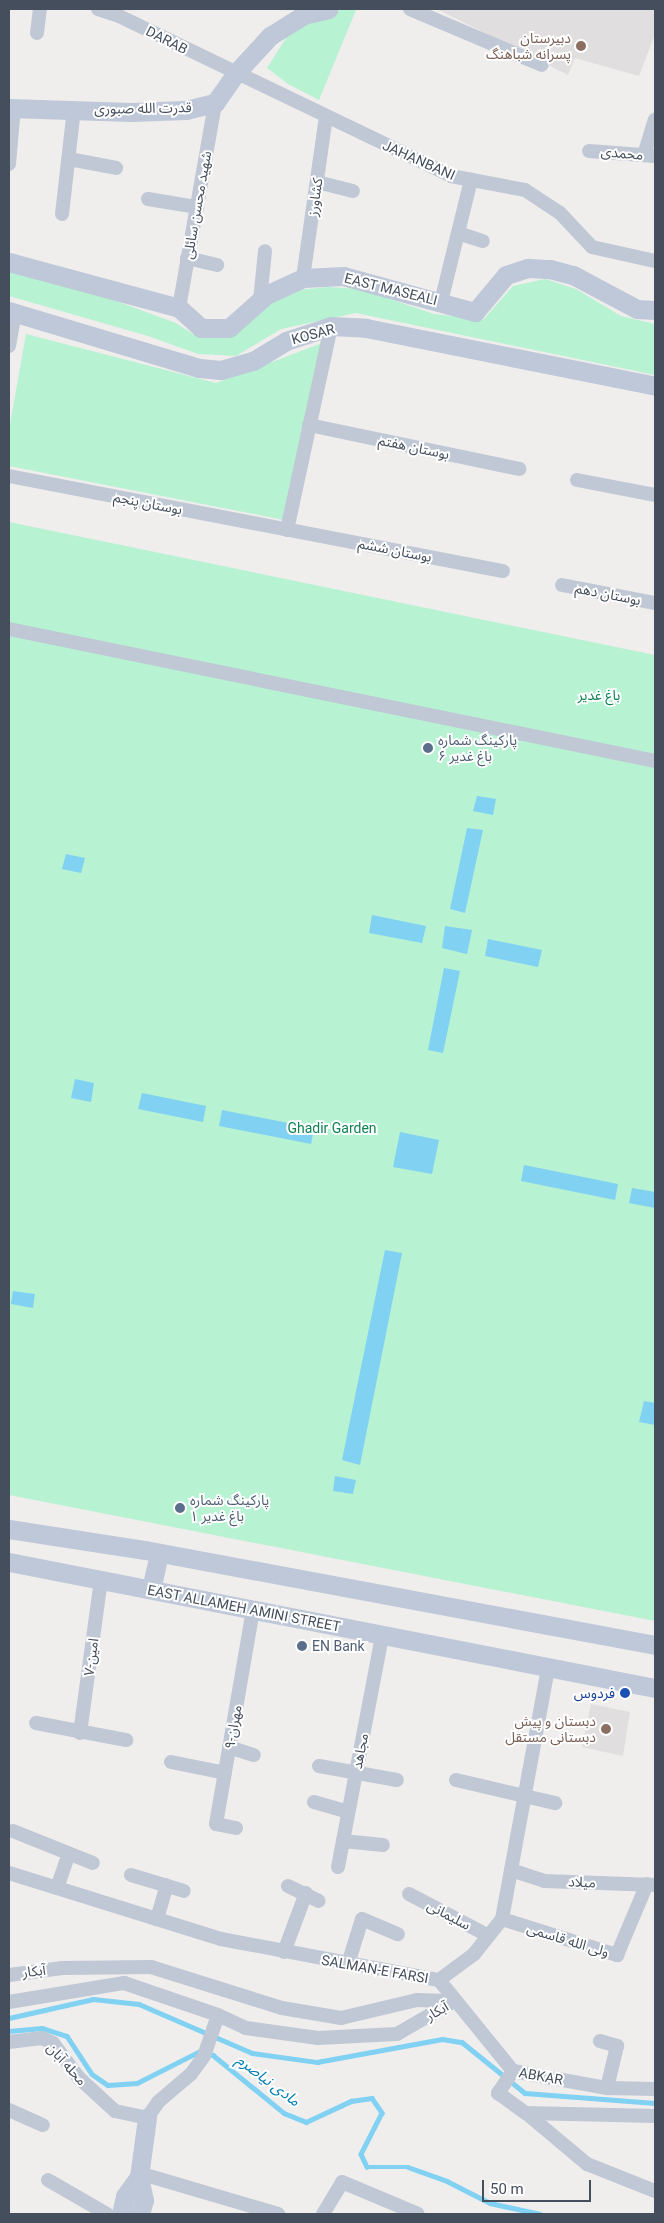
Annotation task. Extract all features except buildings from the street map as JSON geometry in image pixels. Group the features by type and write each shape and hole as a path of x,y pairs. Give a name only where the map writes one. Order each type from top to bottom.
{"street":[{"path":"37,33 40,9"},
{"name":"DARAB","path":"98,9 119,16 235,74"},
{"path":"216,103 235,74 291,15 303,15 328,9"},
{"path":"410,9 542,65"},
{"name":"JAHANBANI","path":"235,74 451,176 525,190 560,213 592,247 655,261"},
{"name":"قدرت الله صبوری","path":"12,107 186,110 216,103"},
{"name":"شهید محسن سائلی","path":"178,308 216,103"},
{"path":"9,164 12,107"},
{"path":"62,214 74,109"},
{"name":"کشاورز","path":"303,278 326,117"},
{"path":"649,156 655,120"},
{"name":"محمدی","path":"588,151 649,156"},
{"path":"68,159 116,168"},
{"path":"441,302 471,180"},
{"path":"317,182 353,191"},
{"path":"148,199 197,207"},
{"path":"458,233 483,241"},
{"path":"260,301 265,251"},
{"path":"187,258 217,265"},
{"name":"EAST MASEALI","path":"9,262 178,308 201,328 229,328 260,301 303,278 343,276 475,312 506,275 528,268 550,269 573,274 637,309 655,310"},
{"path":"9,346 12,312"},
{"name":"KOSAR","path":"12,312 199,368 221,370 253,361 286,341 331,326 366,328 655,386"},
{"path":"287,530 331,326"},
{"name":"بوستان هفتم","path":"309,425 519,469"},
{"name":"بوستان پنجم","path":"9,476 287,530"},
{"path":"577,480 655,495"},
{"name":"بوستان ششم","path":"287,530 503,572"},
{"name":"بوستان دهم","path":"562,584 655,603"},
{"path":"9,629 655,761"},
{"path":"9,1529 159,1552 655,1645"},
{"path":"151,1589 159,1552"},
{"name":"EAST ALLAMEH AMINI STREET","path":"9,1562 655,1688"},
{"name":"۷-امین","path":"80,1733 101,1580"},
{"name":"۹-مهران","path":"236,1828 216,1824 253,1610"},
{"name":"مجاهد","path":"338,1867 382,1636"},
{"name":"SALMAN-E FARSI","path":"9,1873 221,1939 438,1980 474,1954 502,1920 548,1668"},
{"path":"36,1723 80,1733 126,1740"},
{"path":"229,1747 254,1755"},
{"path":"171,1762 225,1773"},
{"path":"318,1766 397,1780"},
{"path":"456,1780 524,1794 555,1803"},
{"path":"314,1802 348,1812"},
{"path":"13,1831 93,1862"},
{"path":"343,1841 383,1845"},
{"path":"57,1888 69,1854"},
{"name":"میلاد","path":"511,1870 544,1881 651,1885"},
{"path":"131,1875 184,1891"},
{"path":"157,1920 167,1885"},
{"name":"ولی الله قاسمی","path":"502,1920 616,1955 651,1885"},
{"path":"288,1886 306,1893 318,1901"},
{"path":"284,1952 306,1893"},
{"name":"سلیمانی","path":"408,1894 489,1936"},
{"path":"348,1964 362,1920 398,1934"},
{"name":"آبکار","path":"9,1974 63,1968 151,1967 282,2008 341,2018 417,2000 454,2001"},
{"name":"ABKAR","path":"438,1980 513,2071 607,2088 655,2089"},
{"name":"آبکار","path":"9,2002 124,1983 218,2015 246,2028 276,2034 318,2038 397,2034 454,2001"},
{"path":"140,2214 144,2200 139,2175 147,2118 158,2102 191,2074 204,2056 218,2015"},
{"name":"محله آبان","path":"9,2042 42,2038 53,2043 78,2078 115,2111 147,2118"},
{"path":"600,2041 617,2046 607,2088"},
{"path":"513,2071 498,2093 526,2113 587,2164 655,2191"},
{"path":"9,2110 43,2125"},
{"path":"526,2113 655,2116"},
{"path":"121,2214 125,2196 139,2175"},
{"path":"139,2175 278,2214"},
{"path":"48,2180 107,2214"},
{"path":"323,2214 342,2182 418,2214"}],"shaded area":[{"name":"دبیرستان پسرانه شباهنگ","path":"437,9 655,9 655,34 639,76 575,58 568,75"},
{"name":"دبستان و پیش دبستانی مستقل","path":"591,1704 630,1712 623,1756 582,1747"}],"green space":[{"path":"341,10 356,10 319,100 288,84 267,68 293,27"},
{"path":"9,272 108,298 176,323 196,336 228,337 269,305 297,290 328,287 361,289 434,314 483,320 513,286 545,279 576,289 621,316 655,324 655,375 356,313 281,329 236,356 198,354 148,336 9,296"},
{"path":"26,334 216,383 325,342 284,520 9,466 9,430"},
{"name":"باغ غدیر","path":"9,522 655,655 655,759 9,625"},
{"name":"Ghadir Garden","path":"9,629 655,761 655,1621 9,1495"}],"water":[{"path":"477,796 496,799 493,815 473,811"},
{"path":"467,828 483,830 465,913 450,909"},
{"path":"66,854 85,858 81,873 62,869"},
{"path":"372,915 426,926 422,943 369,933"},
{"path":"445,926 472,930 467,954 442,948"},
{"path":"488,939 542,950 538,967 485,956"},
{"path":"444,968 460,971 443,1053 428,1050"},
{"path":"75,1079 94,1083 91,1102 71,1098"},
{"path":"142,1093 206,1106 203,1122 138,1109"},
{"path":"222,1110 314,1128 311,1144 219,1126"},
{"path":"400,1132 439,1140 432,1174 393,1167"},
{"path":"524,1165 618,1184 615,1200 521,1181"},
{"path":"632,1188 655,1192 655,1208 629,1203"},
{"path":"385,1250 402,1253 360,1465 342,1460"},
{"path":"13,1291 35,1294 33,1308 11,1304"},
{"path":"644,1401 655,1403 655,1425 639,1422"},
{"path":"335,1476 356,1480 353,1494 333,1491"}],"waterway":[{"path":"9,2018 93,1999 139,2004 252,2053 317,2062 442,2039 462,2042 525,2093 655,2103"},
{"name":"مادی نیاصرم","path":"9,2031 42,2028 67,2036 92,2074 108,2085 137,2083 200,2051 213,2055 284,2113 306,2122 351,2101 372,2098 382,2113 361,2154 367,2167 408,2167 447,2181 490,2203 540,2214"}],"place":[{"name":"دبیرستان پسرانه شباهنگ","path":"581,46"},
{"name":"پارکینگ شماره ۶ باغ غدیر","path":"428,748"},
{"name":"پارکینگ شماره ۱ باغ غدیر","path":"180,1508"},
{"name":"EN Bank","path":"302,1646"},
{"name":"فردوس","path":"625,1693"},
{"name":"دبستان و پیش دبستانی مستقل","path":"606,1729"}]}
